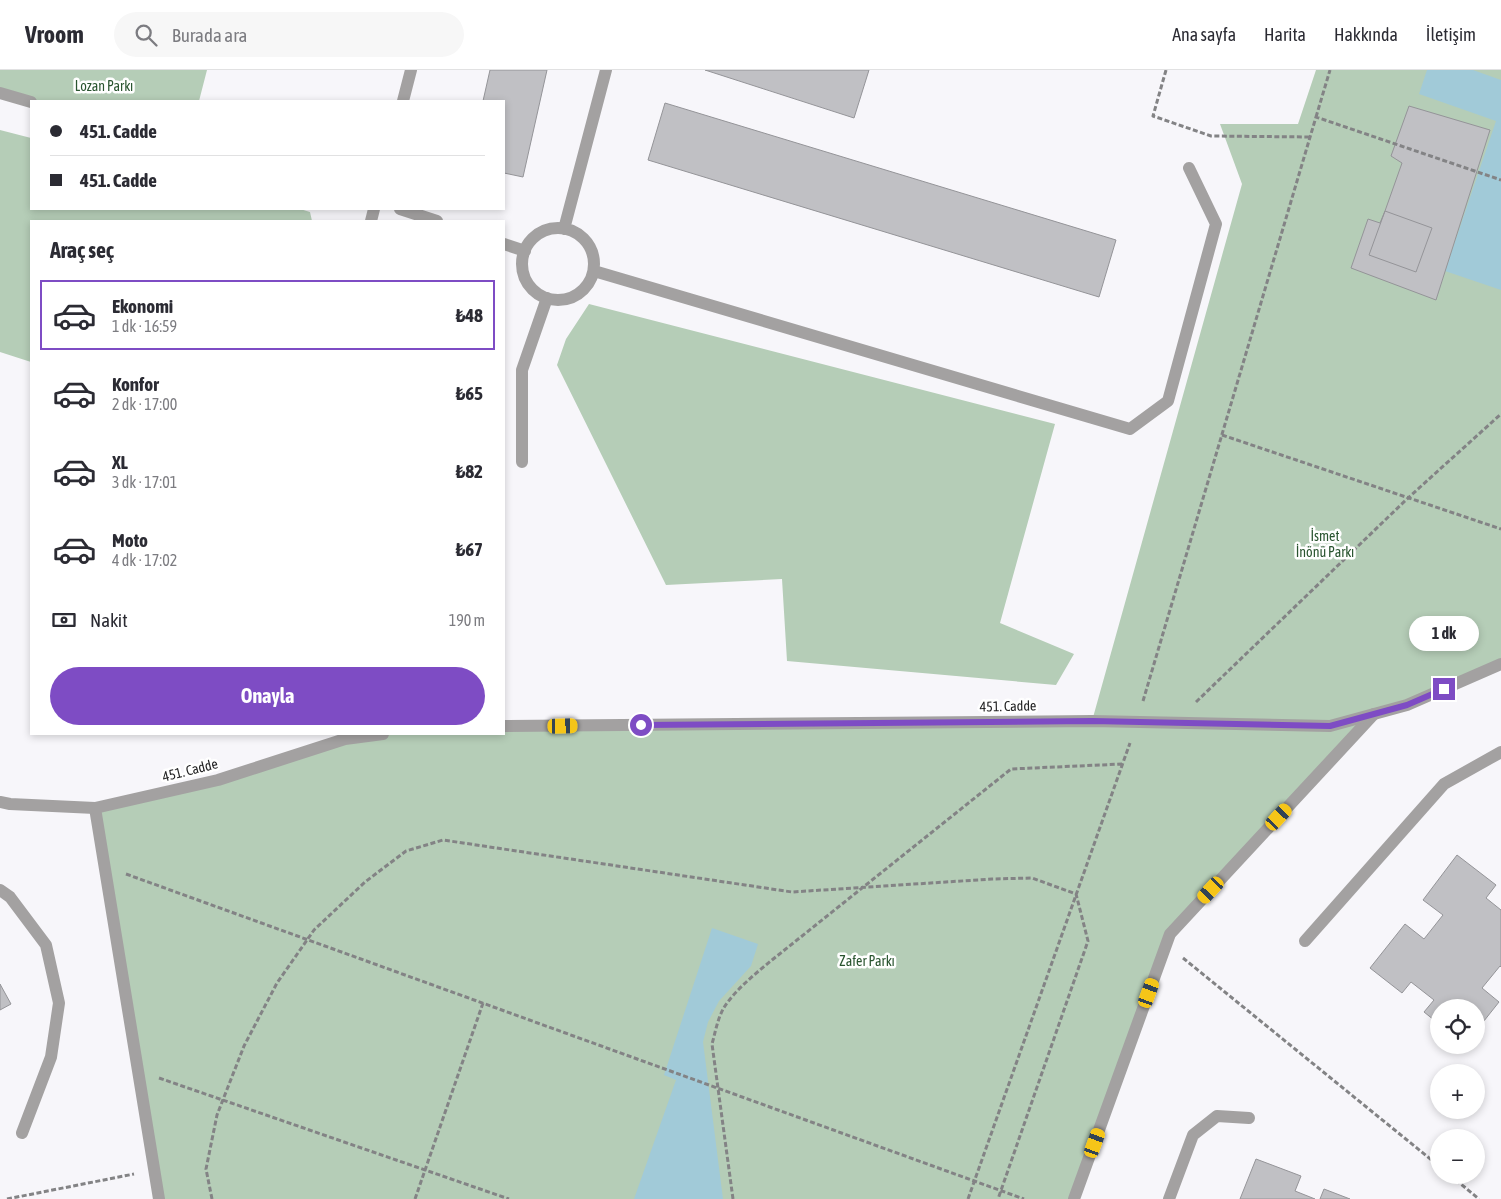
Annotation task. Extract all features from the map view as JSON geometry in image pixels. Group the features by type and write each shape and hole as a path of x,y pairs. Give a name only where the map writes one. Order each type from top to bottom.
{"street":[{"path":"403,100 411,70"},
{"path":"564,229 606,70"},
{"path":"0,93 30,102"},
{"path":"594,271 1130,429 1168,401 1216,224 1190,168"},
{"path":"403,210 434,220"},
{"path":"558,228 564,229 569,229 586,241 592,250 594,271 590,281 575,296 564,300 547,298 534,290 528,282 523,266 525,251 530,241 538,234 558,228"},
{"path":"505,244 525,251"},
{"path":"522,462 522,370 547,298"},
{"name":"451. Cadde","path":"505,726 1082,721 1330,726 1407,705 1501,664"},
{"path":"1074,1199 1170,934 1374,714"},
{"name":"451. Cadde","path":"0,802 95,808 218,780 346,739 375,735"},
{"path":"1305,941 1444,784 1501,752"},
{"path":"95,808 159,1199"},
{"path":"0,890 10,897 46,944 59,1003 51,1057 22,1133"},
{"path":"1169,1199 1193,1134 1217,1116 1249,1118"}],"path":[{"path":"1166,70 1153,116 1211,136 1310,137"},
{"path":"968,1199 1137,722 1330,70"},
{"path":"1316,117 1501,180"},
{"path":"1174,723 1408,498 1501,414"},
{"path":"1222,435 1501,529"},
{"path":"733,1199 712,1044 717,1023 726,1004 772,960 1012,768 1122,764"},
{"path":"212,1199 206,1169 217,1115 244,1046 277,983 314,930 365,882 406,851 443,840 792,892 1032,878 1076,894"},
{"path":"104,866 1024,1199"},
{"path":"998,1199 1088,941 1076,894"},
{"path":"1166,945 1430,1159"},
{"path":"416,1199 483,1003"},
{"path":"138,1070 509,1199"},
{"path":"7,1199 154,1170"},
{"path":"1461,1184 1479,1199"}],"green space":[{"name":"Lozan Parkı","path":"0,70 207,70 199,100 30,101 0,93"},
{"name":"Zafer Parkı","path":"1316,70 1501,70 1501,664 1374,714 1170,934 1074,1199 159,1199 95,808 379,735 505,735 505,726 1092,721 1242,184 1220,124 1298,124"},
{"path":"0,130 30,138 30,210 303,210 310,212 312,220 30,220 30,362 0,352"},
{"path":"589,304 1055,424 1000,623 1074,654 1056,685 787,661 782,579 666,585 557,365 566,339"}],"water":[{"path":"1427,70 1473,70 1501,80 1501,290 1445,271 1496,121 1419,94"},
{"path":"712,928 758,944 751,966 719,1001 708,1022 703,1042 723,1199 634,1199 676,1080 664,1075"}],"building":[{"path":"490,70 547,70 523,177 505,173 505,100 483,100"},
{"path":"705,70 869,70 854,118"},
{"path":"665,103 1116,240 1099,297 648,160"},
{"path":"1409,106 1490,130 1436,300 1351,268 1368,219 1380,223 1385,211 1402,163 1391,156"},
{"path":"1385,211 1432,228 1416,272 1369,255"},
{"path":"1457,855 1496,885 1486,898 1501,910 1501,967 1482,988 1499,1002 1485,1020 1485,999 1433,999 1411,982 1402,993 1370,968 1405,924 1424,939 1443,915 1423,900"},
{"path":"0,984 11,1004 0,1010"},
{"path":"1430,1005 1430,1017 1424,1012"},
{"path":"1256,1159 1301,1176 1295,1191 1315,1199 1240,1199"},
{"path":"1324,1189 1350,1199 1320,1199"}],"route":[{"path":"641,725 1092,721 1330,726 1407,705 1444,689"}],"park label":[{"name":"İsmet İnönü Parkı","path":"1325,544"}]}
